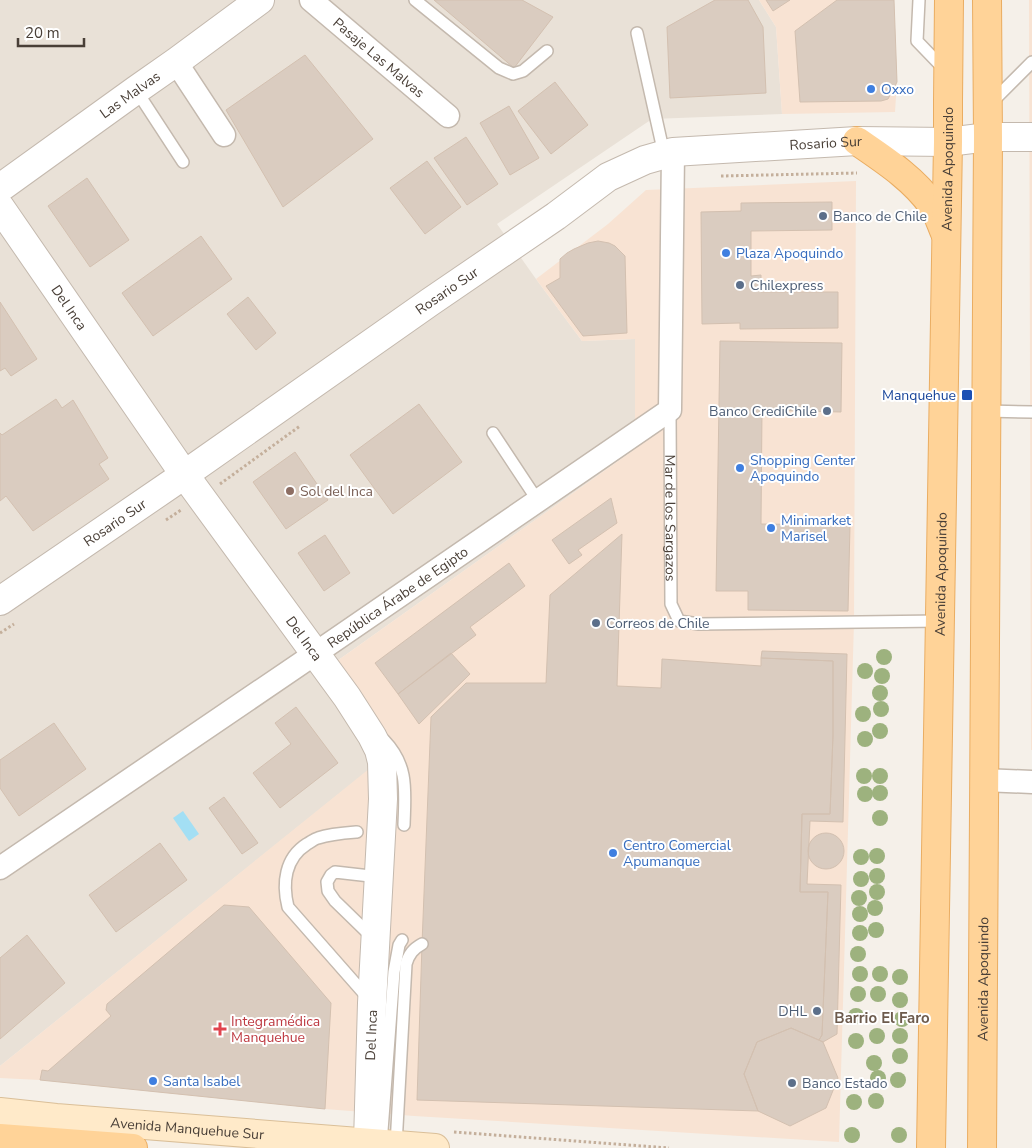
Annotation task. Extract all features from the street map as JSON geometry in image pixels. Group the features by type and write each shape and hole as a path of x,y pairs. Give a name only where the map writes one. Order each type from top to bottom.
{"main road":[{"name":"Avenida Apoquindo","path":"931,1148 947,236 949,0"},
{"name":"Avenida Apoquindo","path":"982,1148 988,138 987,0"},
{"path":"857,141 893,166 914,184 933,206 947,236"},
{"name":"Avenida Manquehue Sur","path":"0,1112 435,1148"},
{"name":"Avenida Manquehue Sur","path":"0,1138 133,1148"}],"street":[{"name":"Las Malvas","path":"0,188 260,0"},
{"name":"Pasaje Las Malvas","path":"311,0 448,116"},
{"path":"176,62 224,135"},
{"name":"Rosario Sur","path":"0,601 556,216 608,177 639,163 669,153 857,141 948,142 988,138 1032,137"},
{"name":"Mar de los Sargazos","path":"669,153 670,410"},
{"name":"Del Inca","path":"0,207 200,497 347,697 379,750 382,762 383,799 379,877 389,940 372,1003 382,1143"},
{"name":"República Árabe de Egipto","path":"0,868 670,410"},
{"path":"983,780 1032,782"}],"lane":[{"path":"415,0 499,68 513,74 523,71 547,51"},
{"path":"919,0 918,41 948,73"},
{"path":"637,33 669,153"},
{"path":"988,106 1032,62"},
{"path":"136,90 183,162"},
{"name":"Mar de los Sargazos","path":"670,410 671,604 679,621 699,624 940,620"},
{"path":"986,411 1032,412"},
{"path":"493,433 538,501"},
{"path":"347,697 389,745 402,766 405,793 404,825"},
{"path":"357,832 316,838 301,848 290,860 285,895 288,907 372,1003"},
{"path":"379,877 335,872 327,882 328,891 335,901 399,946 394,972 382,1143"},
{"path":"382,1143 406,964 409,955 422,944"}],"path":[{"path":"721,176 856,172 866,174"},
{"path":"162,523 302,425"},
{"path":"0,633 16,622"}],"shaded area":[{"path":"0,0 759,0 776,27 782,114 652,119 497,224 582,341 635,339 635,449 337,661 396,748 0,1066"},
{"path":"759,0 894,0 897,82 895,112 782,114 776,27"},
{"path":"1029,0 1032,0 1032,750 1031,750"},
{"path":"856,181 854,622 839,1142 414,1116 325,1109 40,1080 0,1078 0,1066 395,748 337,661 635,449 635,339 582,341 536,279 608,224 646,190"}],"water":[{"path":"183,811 199,834 189,841 173,818"}],"building":[{"path":"434,0 522,0 553,17 514,68"},
{"path":"715,0 748,0 763,27 766,93 670,98 667,27"},
{"path":"766,0 790,0 773,11"},
{"path":"837,0 894,0 897,82 888,99 881,101 800,102 795,31"},
{"path":"305,55 373,139 283,207 226,110"},
{"path":"555,82 588,125 551,154 518,111"},
{"path":"509,106 539,158 510,175 480,123"},
{"path":"466,137 498,184 467,205 434,158"},
{"path":"427,161 461,207 425,234 390,188"},
{"path":"87,178 129,240 90,267 48,206"},
{"name":"Plaza Apoquindo","path":"832,202 832,230 751,231 751,276 761,275 761,292 838,292 838,328 740,329 740,323 702,324 701,212 741,211 741,203"},
{"path":"201,236 232,279 153,336 122,293"},
{"path":"598,241 615,246 625,256 627,333 583,336 546,286 560,278 560,259 574,249"},
{"path":"248,297 276,333 256,350 227,314"},
{"path":"0,302 37,359 11,376 5,368 0,371"},
{"name":"Shopping Center Apoquindo","path":"720,341 842,343 841,412 762,410 761,524 850,525 848,611 748,610 748,591 716,591"},
{"path":"56,399 62,408 73,400 108,458 99,464 109,479 33,531 6,496 0,501 0,433 2,435"},
{"path":"419,404 462,462 393,514 350,455"},
{"name":"Sol del Inca","path":"295,452 328,500 286,529 253,482"},
{"path":"611,498 617,523 578,550 582,555 569,564 552,540"},
{"name":"Centro Comercial Apumanque","path":"622,534 617,686 661,688 662,659 761,666 761,658 833,661 830,814 802,814 800,892 828,892 822,1035 819,1040 791,1028 757,1042 744,1074 758,1111 417,1100 431,717 466,683 546,683 550,595"},
{"path":"325,535 350,573 324,591 298,553"},
{"path":"509,563 525,586 470,627 476,635 398,694 375,663"},
{"path":"762,651 847,654 843,822 810,821 807,884 841,885 837,1034 823,1042 819,1040 822,1035 828,892 800,892 802,814 830,814 833,661 761,658"},
{"path":"451,653 470,674 419,724 398,694"},
{"path":"296,707 338,763 280,808 253,773 291,744 275,723"},
{"path":"54,723 86,769 19,816 0,788 0,760"},
{"path":"224,797 258,843 242,854 209,808"},
{"path":"826,833 833,834 839,838 843,844 843,858 839,864 833,868 826,869 819,868 813,864 809,858 808,851 809,844 813,838 819,834"},
{"path":"160,843 187,880 116,932 89,895"},
{"path":"224,905 249,907 331,1003 325,1109 40,1080 42,1070 48,1071 111,1016 106,1010 107,1004"},
{"path":"27,935 65,983 0,1039 0,958"},
{"path":"791,1028 823,1042 838,1078 826,1108 790,1126 758,1111 744,1074 757,1042"}],"place":[{"name":"Oxxo","path":"871,89"},
{"name":"Banco de Chile","path":"823,216"},
{"name":"Plaza Apoquindo","path":"726,253"},
{"name":"Chilexpress","path":"740,285"},
{"name":"Manquehue","path":"967,395"},
{"name":"Banco CrediChile","path":"827,411"},
{"name":"Shopping Center Apoquindo","path":"740,468"},
{"name":"Sol del Inca","path":"290,491"},
{"name":"Minimarket Marisel","path":"771,528"},
{"name":"Correos de Chile","path":"596,623"},
{"name":"Centro Comercial Apumanque","path":"613,853"},
{"name":"DHL","path":"817,1011"},
{"name":"Integramédica Manquehue","path":"220,1029"},
{"name":"Santa Isabel","path":"153,1081"},
{"name":"Banco Estado","path":"792,1083"}],"district":[{"name":"Barrio El Faro","path":"882,1018"}]}
